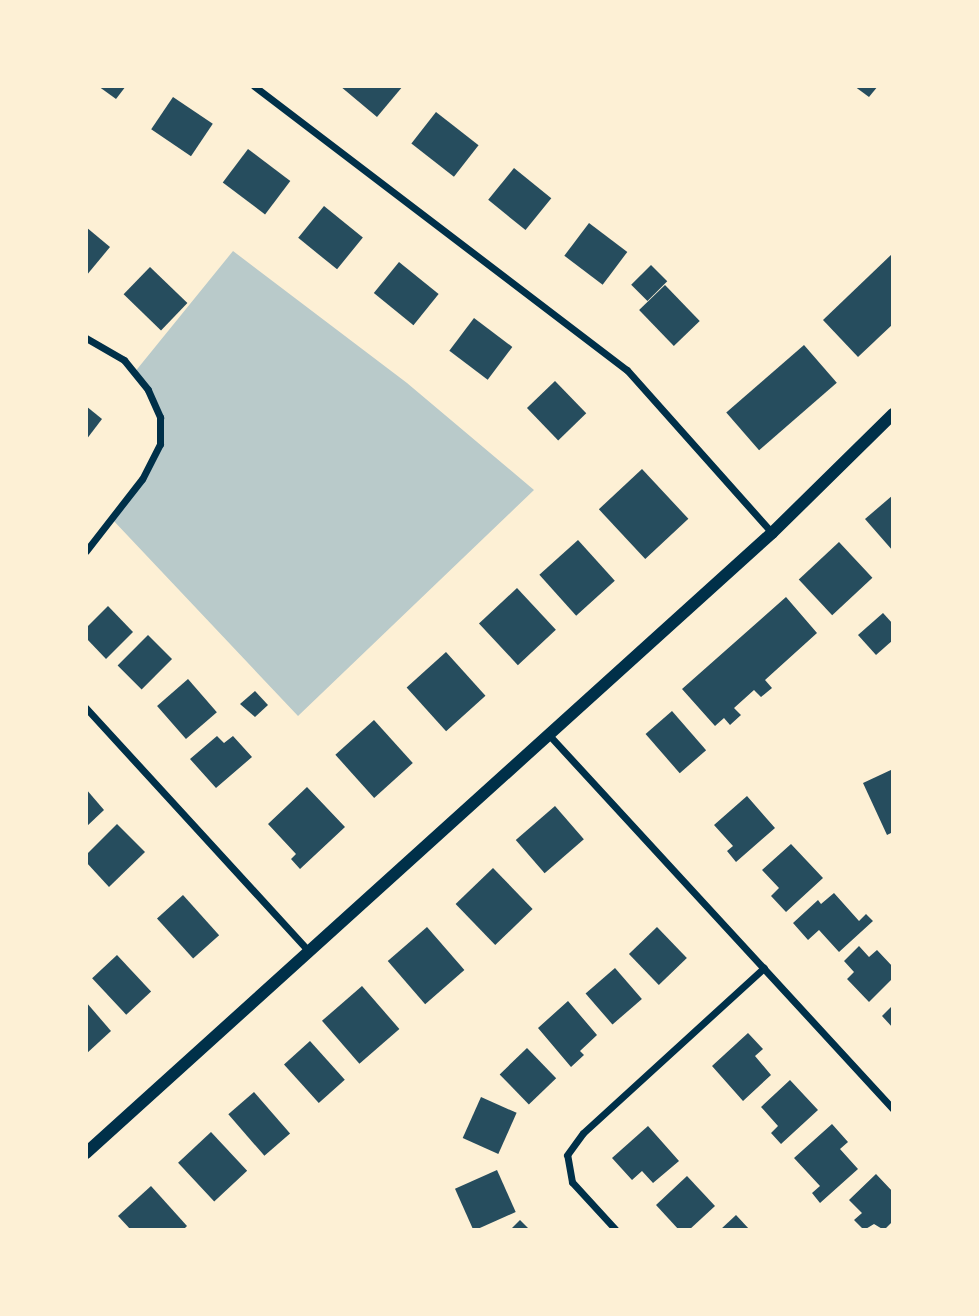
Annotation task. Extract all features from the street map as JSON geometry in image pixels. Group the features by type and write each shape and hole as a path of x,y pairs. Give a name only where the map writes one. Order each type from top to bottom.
{"street":[{"path":"254,86 627,370 772,533"},
{"path":"86,338 124,360 148,390 160,416 160,444 142,479 86,551"},
{"path":"88,1146 309,951 772,533 893,414"},
{"path":"86,708 309,951"},
{"path":"549,735 893,1109"},
{"path":"616,1230 572,1182 567,1171 571,1148 764,968"}],"shaded area":[{"path":"233,251 407,383 534,490 298,716 111,518 142,479 160,444 160,417 134,373"}],"building":[{"path":"98,86 126,86 116,99"},
{"path":"340,86 403,86 377,117"},
{"path":"854,86 878,86 869,97"},
{"path":"173,97 213,124 191,156 151,129"},
{"path":"436,112 479,145 454,177 411,144"},
{"path":"248,149 290,181 265,214 223,183"},
{"path":"514,168 551,198 526,230 488,200"},
{"path":"324,206 363,237 337,269 298,238"},
{"path":"589,223 627,252 603,285 564,256"},
{"path":"86,227 110,247 86,276"},
{"path":"893,253 893,324 858,357 823,320"},
{"path":"399,262 439,294 413,325 374,293"},
{"path":"651,265 667,281 647,301 631,285"},
{"path":"150,267 187,303 161,330 124,294"},
{"path":"665,285 700,321 674,346 639,310"},
{"path":"474,318 512,347 488,380 449,351"},
{"path":"804,345 837,383 759,450 726,413"},
{"path":"555,381 586,413 558,440 527,408"},
{"path":"86,406 102,419 86,440"},
{"path":"642,469 688,519 645,559 599,509"},
{"path":"893,495 893,551 865,519"},
{"path":"578,540 615,581 576,616 539,575"},
{"path":"839,542 872,578 832,615 799,580"},
{"path":"517,588 556,630 518,665 479,623"},
{"path":"786,597 817,633 765,680 772,688 761,697 754,690 734,708 741,715 730,725 724,718 715,726 682,689"},
{"path":"108,606 133,632 106,659 86,638 86,628"},
{"path":"883,613 893,624 893,640 876,655 858,635"},
{"path":"148,635 172,659 142,689 118,665"},
{"path":"446,652 485,696 446,731 407,687"},
{"path":"188,679 217,712 186,739 157,706"},
{"path":"255,691 268,705 255,717 240,704"},
{"path":"672,711 706,750 680,773 646,734"},
{"path":"374,720 413,763 374,798 335,755"},
{"path":"217,736 224,743 233,736 252,757 216,788 190,759"},
{"path":"893,769 893,832 887,835 863,783"},
{"path":"307,787 345,827 300,869 291,859 296,854 268,824"},
{"path":"86,789 104,810 86,827"},
{"path":"747,796 775,828 736,862 727,851 733,846 714,825"},
{"path":"555,806 584,839 545,873 516,840"},
{"path":"117,824 145,852 109,887 86,862 86,855"},
{"path":"791,844 823,878 786,912 771,896 779,888 762,870"},
{"path":"493,868 533,909 495,945 456,904"},
{"path":"834,893 859,921 866,914 873,921 839,952 819,930 808,940 793,923 818,900 821,904"},
{"path":"183,895 219,935 193,959 157,918"},
{"path":"427,927 464,970 425,1004 388,961"},
{"path":"657,927 687,958 659,985 629,954"},
{"path":"859,946 869,957 877,950 893,967 893,978 869,1002 847,979 854,972 844,961"},
{"path":"117,955 151,992 126,1015 92,978"},
{"path":"615,968 642,999 612,1025 586,994"},
{"path":"362,986 399,1029 359,1064 322,1021"},
{"path":"568,1001 597,1035 580,1051 584,1055 571,1067 538,1028"},
{"path":"86,1002 111,1031 86,1054"},
{"path":"893,1005 893,1028 882,1016"},
{"path":"748,1033 763,1049 755,1056 771,1075 743,1101 712,1066"},
{"path":"310,1041 345,1080 319,1103 284,1064"},
{"path":"527,1048 556,1078 529,1105 500,1074"},
{"path":"790,1080 818,1110 781,1144 771,1133 778,1126 761,1107"},
{"path":"254,1092 290,1134 264,1156 228,1114"},
{"path":"481,1097 517,1113 498,1154 463,1138"},
{"path":"832,1124 848,1142 840,1149 858,1169 820,1203 812,1193 820,1186 794,1158"},
{"path":"648,1126 679,1161 653,1183 642,1171 632,1180 612,1158"},
{"path":"211,1132 247,1171 214,1201 178,1163"},
{"path":"497,1170 516,1212 473,1230 455,1189"},
{"path":"876,1174 893,1192 893,1221 884,1230 874,1224 864,1230 854,1220 862,1213 849,1200"},
{"path":"687,1176 715,1206 689,1230 679,1230 656,1205"},
{"path":"151,1186 187,1226 183,1230 131,1230 118,1216"},
{"path":"736,1215 750,1230 720,1230"},
{"path":"520,1220 530,1230 510,1230"}]}
